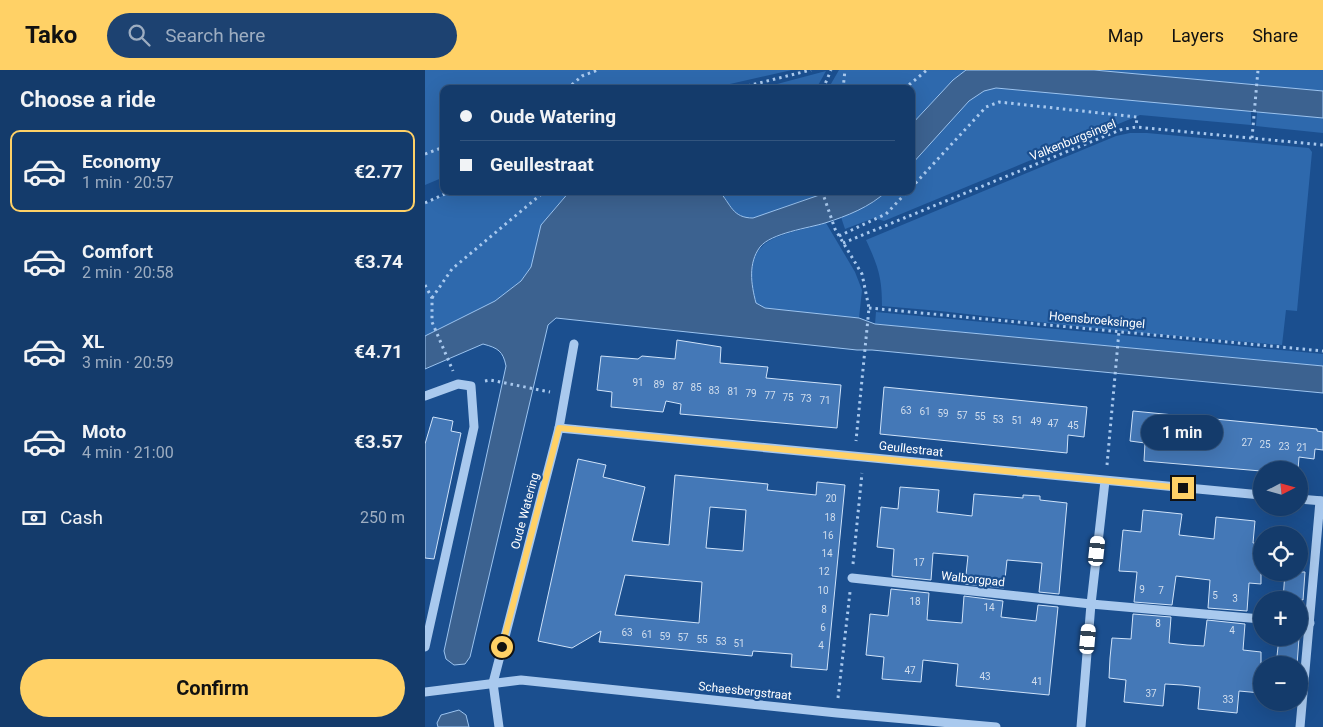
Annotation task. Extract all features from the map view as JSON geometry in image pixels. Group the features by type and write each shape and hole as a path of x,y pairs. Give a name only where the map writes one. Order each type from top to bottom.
{"street":[{"name":"Oude Watering","path":"499,727 493,683 559,428 574,344"},
{"path":"425,396 458,384 471,386 474,427 425,647"},
{"name":"Geullestraat","path":"559,428 1253,495"},
{"path":"1081,727 1091,604 1105,481"},
{"path":"1300,727 1322,501 1308,500"},
{"name":"Walborgpad","path":"852,578 1091,604 1253,618"},
{"name":"Schaesbergstraat","path":"493,683 521,680 837,713 996,727"},
{"path":"425,692 493,683"}],"path":[{"path":"571,85 581,76 598,70"},
{"path":"751,85 811,70"},
{"path":"825,85 831,70"},
{"path":"843,85 845,70"},
{"path":"909,85 927,70"},
{"path":"1252,138 1258,70"},
{"path":"915,184 986,106 999,102 1137,117 1136,127"},
{"name":"Valkenburgsingel","path":"843,243 1120,130 1136,127 1323,145"},
{"path":"425,154 440,148"},
{"path":"425,203 442,195"},
{"path":"454,373 432,322 433,298 452,269 540,195"},
{"path":"823,195 835,229 862,274 869,308 854,457"},
{"path":"839,236 886,214 904,195"},
{"path":"425,285 433,298"},
{"name":"Hoensbroeksingel","path":"869,308 1323,351"},
{"path":"1105,481 1119,331"},
{"path":"490,380 544,391"}],"shaded area":[{"path":"425,70 792,70 726,85 440,85 440,179 425,185"},
{"path":"839,70 966,70 953,80 915,121 915,85 830,85"},
{"path":"966,70 1094,70 1323,91 1323,118 996,88 984,91 969,101 915,161 915,121 953,80"},
{"path":"1094,70 1323,70 1323,91"},
{"path":"826,71 818,85 773,85"},
{"path":"996,88 1251,111 1251,125 1140,115 884,221 874,218 845,229 841,217 871,203 883,195 915,195 915,161 969,101 984,91"},
{"path":"1257,112 1323,118 1323,133 1256,126"},
{"path":"1130,133 1309,148 1312,152 1297,311 1286,310 1282,345 1119,331 882,306 879,272 866,240 1116,136"},
{"path":"444,195 567,195 541,225 531,267 521,281 495,301 425,336 425,204"},
{"path":"567,195 722,195 736,213 753,218 819,195 882,195 850,214 781,235 765,242 756,253 752,267 752,281 756,303 765,308 859,318 875,324 1323,366 1323,393 857,350 556,318 548,325 470,657 465,664 454,665 446,659 444,651 506,366 499,351 483,344 425,369 425,336 495,301 521,281 531,267 541,225"},
{"path":"722,195 816,195 816,197 753,218 741,216"},
{"path":"826,223 855,272 862,290 859,318 764,308 756,303 752,281 753,264 757,252 765,244 777,237"},
{"path":"876,312 1323,354 1323,366 875,324"},
{"path":"459,710 466,715 469,727 438,727 437,723 441,715"}],"building":[{"path":"677,340 721,347 720,363 768,367 766,378 841,385 837,428 680,414 681,404 666,401 663,412 611,407 612,392 597,390 601,356 638,359 642,356 675,359"},
{"path":"884,387 1087,407 1084,437 1068,435 1067,453 880,434"},
{"path":"1133,411 1317,429 1317,431 1323,432 1323,450 1315,449 1314,459 1299,457 1299,461 1253,461 1253,470 1144,461 1145,443 1130,441"},
{"path":"433,417 453,421 451,431 461,433 434,559 425,558 425,444"},
{"path":"578,459 606,465 603,477 645,487 632,541 669,545 675,475 768,484 767,490 816,495 817,482 845,485 827,670 791,667 792,654 753,651 752,656 599,642 601,631 572,648 538,641","holes":["710,507 746,510 743,551 706,548","625,575 702,582 699,623 615,615"]},
{"path":"900,487 939,490 937,512 972,516 974,494 1023,498 1023,495 1040,496 1040,500 1067,503 1059,594 1039,592 1042,563 1007,560 1004,588 965,584 968,556 933,553 931,580 892,576 894,549 877,547 881,507 898,509"},
{"path":"1143,510 1182,514 1179,535 1214,539 1216,517 1255,521 1253,526 1253,581 1261,581 1261,584 1249,583 1247,611 1208,608 1210,580 1176,576 1172,605 1134,602 1137,572 1119,571 1123,530 1141,532"},
{"path":"1284,581 1304,581 1304,591 1284,591"},
{"path":"891,589 929,593 927,620 962,623 964,596 1003,601 1001,617 1036,621 1038,605 1058,607 1049,695 956,686 958,664 923,660 921,682 882,679 884,657 866,655 870,614 888,616"},
{"path":"1133,614 1171,617 1169,643 1187,645 1204,646 1207,620 1245,624 1243,650 1261,652 1261,656 1253,656 1253,692 1239,691 1237,713 1198,709 1200,687 1182,685 1165,684 1163,706 1124,702 1126,680 1109,678 1112,638 1131,639"},
{"path":"1278,646 1298,646 1298,656 1277,656"}],"route":[{"path":"502,647 559,428 1183,488"}]}
